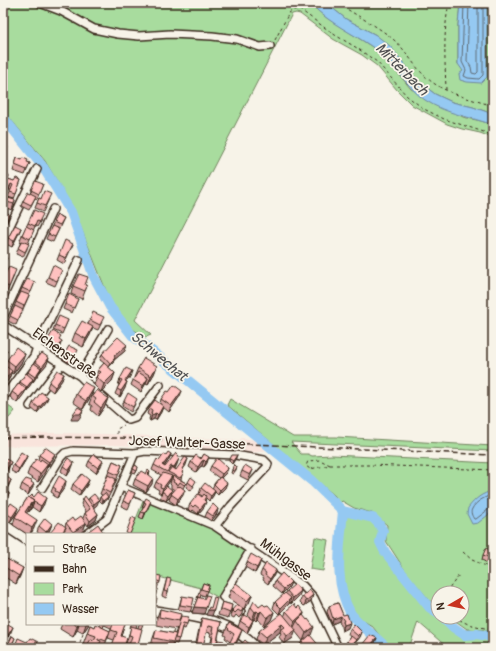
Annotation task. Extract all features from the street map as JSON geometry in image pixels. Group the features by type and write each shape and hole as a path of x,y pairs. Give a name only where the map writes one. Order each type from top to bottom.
{"main road":[{"path":"3,524 26,539"},
{"path":"156,611 222,624 235,630 256,648"}],"street":[{"path":"40,3 61,11 94,29 118,34 139,36 170,34 212,36 237,40 260,47 270,46"},
{"path":"3,240 37,169"},
{"path":"3,317 53,209"},
{"path":"6,394 34,356 79,260"},
{"name":"Eichenstraße","path":"3,325 61,365 80,376 129,420"},
{"path":"80,376 108,329"},
{"path":"30,406 61,365"},
{"path":"129,420 135,418 160,385"},
{"name":"Josef Walter-Gasse","path":"42,488 61,457 66,453 73,451 134,453 145,451 236,455 264,460 268,464 267,467 231,506 215,526"},
{"path":"88,533 107,519 134,453"},
{"name":"Mühlgasse","path":"121,487 215,526 251,549 303,586 314,598 338,648"},
{"path":"241,612 223,597 251,549"}],"path":[{"path":"295,3 299,9 335,35 358,48 377,62 407,96 424,110 444,119 493,135"},
{"path":"338,3 351,13 380,28 396,41 420,72 434,85 446,91 493,106"},
{"path":"446,91 446,15 449,3"},
{"path":"270,46 274,42 289,13 293,10 299,9"},
{"path":"3,141 8,148 3,161"},
{"path":"116,434 117,429 125,425 129,420"},
{"path":"330,464 320,460 308,462 306,466 310,470 330,464 370,464 493,470"},
{"path":"463,552 472,560 493,569"},
{"path":"451,585 458,575"},
{"path":"470,624 493,630"},
{"path":"173,635 174,629"},
{"path":"78,648 83,634"}],"shaded area":[{"path":"53,433 240,440 242,438 255,440 266,451 250,453 223,450 113,445 3,446 3,435"}],"green space":[{"path":"3,3 309,3 327,18 374,48 385,57 411,89 463,117 493,125 493,138 447,124 412,105 377,66 362,55 333,39 300,14 292,14 135,320 151,335 146,337 127,326 111,303 73,208 45,161 3,110"},
{"path":"326,3 460,3 458,25 458,64 487,77 487,3 493,3 493,114 452,102 435,94 418,81 376,35 346,19"},
{"path":"230,399 293,437 336,437 493,446 493,451 291,442 301,454 308,454 312,456 332,455 493,463 493,633 483,630 493,634 493,648 448,648 418,622 409,648 392,648 387,645 372,626 355,616 343,591 339,569 345,514 372,519 385,532 384,544 408,575 386,541 387,525 372,513 354,508 342,501 339,504 335,496 227,405"},
{"path":"3,402 15,411 9,418 3,418"},
{"path":"144,499 220,531 248,549 221,599 201,588 156,576 156,533 130,533"},
{"path":"315,537 328,540 323,571 310,569"}],"water":[{"name":"Mitterbach","path":"309,3 326,3 346,19 376,35 390,46 418,81 435,94 452,102 493,114 493,125 450,112 425,100 413,90 384,56 328,19"},
{"path":"460,3 487,3 487,77 481,83 460,80 459,74 463,71 458,64 458,25"},
{"path":"493,491 493,511 478,523 472,524 467,514 468,508 479,497 485,493"}],"building":[{"path":"17,158 28,160 27,162 30,163 27,170 15,165"},
{"path":"3,173 9,176 8,179 14,181 16,178 21,180 16,194 10,192 13,185 11,184 4,197 15,200 14,204 3,201 3,191 7,183 3,181"},
{"path":"35,181 43,184 39,194 31,190"},
{"path":"44,191 51,194 45,206 37,203 39,198 41,199"},
{"path":"28,192 36,196 31,205 23,201"},
{"path":"34,210 43,214 35,226 28,223"},
{"path":"3,211 9,214 7,220 3,219"},
{"path":"57,215 64,218 60,225 53,222"},
{"path":"3,221 7,222 4,229 3,228"},
{"path":"15,225 21,228 14,241 8,238"},
{"path":"26,226 34,230 30,239 22,235"},
{"path":"52,226 59,229 55,237 48,234"},
{"path":"65,240 73,244 66,258 59,255"},
{"path":"22,241 29,244 25,252 18,248"},
{"path":"3,253 6,254 5,257 7,258 3,266"},
{"path":"53,265 62,270 57,281 48,277"},
{"path":"9,267 16,270 9,287 3,284 3,278"},
{"path":"79,274 88,277 85,285 87,286 85,291 73,286"},
{"path":"27,279 35,282 31,292 22,288"},
{"path":"21,292 29,295 24,306 16,302"},
{"path":"69,294 78,299 74,308 65,304"},
{"path":"15,306 23,310 18,320 10,316"},
{"path":"93,312 104,317 100,325 90,320"},
{"path":"59,316 68,320 64,329 55,325"},
{"path":"82,321 93,327 86,339 75,333"},
{"path":"53,331 61,336 59,339 62,341 57,348 47,341"},
{"path":"118,337 127,345 114,356 115,358 110,363 102,354"},
{"path":"69,346 78,350 74,358 65,353"},
{"path":"3,347 7,350 3,357"},
{"path":"16,347 25,354 15,366 7,360"},
{"path":"42,353 49,358 42,367 35,361"},
{"path":"144,358 157,366 151,376 138,368"},
{"path":"34,363 41,368 35,377 28,372"},
{"path":"104,363 115,373 104,384 96,377 101,372 98,370"},
{"path":"3,364 12,371 3,382"},
{"path":"126,368 132,371 125,381 127,382 121,391 117,389"},
{"path":"57,370 64,374 55,387 49,382"},
{"path":"138,372 148,378 143,386 133,380"},
{"path":"26,373 33,379 27,387 20,382"},
{"path":"84,382 94,388 86,401 76,394"},
{"path":"19,383 26,389 19,397 12,392"},
{"path":"174,385 182,391 171,406 161,399"},
{"path":"97,390 108,398 101,408 94,402 96,399 92,396"},
{"path":"41,392 48,397 39,408 33,403"},
{"path":"128,393 137,399 133,407 124,401"},
{"path":"155,400 163,406 158,415 156,413 152,415 152,410 149,408"},
{"path":"78,407 83,410 80,414 73,414"},
{"path":"45,447 55,454 49,462 39,455"},
{"path":"21,452 27,456 19,469 13,465"},
{"path":"168,452 171,454 162,465 165,467 176,453 179,459 174,467 171,466 167,472 154,465 157,459 159,461 164,454 166,455"},
{"path":"94,454 103,461 98,468 89,461"},
{"path":"204,454 209,457 206,462 204,460 202,461 198,467 191,462 196,455 201,459"},
{"path":"232,455 237,455 233,461 230,459"},
{"path":"3,457 11,462 3,475"},
{"path":"185,457 188,459 182,469 184,470 180,478 168,472 172,467 176,470"},
{"path":"68,458 74,463 69,470 63,466"},
{"path":"217,458 228,468 222,474 211,466"},
{"path":"36,459 40,461 41,459 48,464 40,474 30,467"},
{"path":"113,461 122,465 118,475 109,471"},
{"path":"234,464 237,467 234,472 232,470"},
{"path":"135,465 138,467 137,471 133,469"},
{"path":"245,465 253,470 250,475 242,471"},
{"path":"148,470 150,472 148,474 153,478 148,486 135,479 141,471 146,474"},
{"path":"163,473 172,476 163,488 156,482"},
{"path":"82,474 89,480 81,491 73,484"},
{"path":"108,475 116,479 110,493 102,489"},
{"path":"59,476 66,481 59,493 55,491 56,489 53,487"},
{"path":"173,476 186,483 184,485 180,482 178,485 173,482"},
{"path":"7,477 11,480 5,490 9,493 3,502 3,483"},
{"path":"191,477 196,481 193,486 188,482"},
{"path":"220,477 227,483 220,490 214,484"},
{"path":"26,479 32,481 31,482 34,484 30,489 22,484"},
{"path":"205,483 215,491 211,496 201,488"},
{"path":"167,486 172,490 168,496 162,491"},
{"path":"178,486 185,490 178,499 171,494"},
{"path":"128,490 135,493 130,504 123,501"},
{"path":"38,492 46,498 41,506 34,502 33,504 34,501 29,498 32,495 34,497"},
{"path":"105,493 108,497 103,501 100,497"},
{"path":"94,494 99,500 94,504 89,498"},
{"path":"198,494 202,497 204,494 206,496 204,500 206,502 200,509 195,505 193,507 190,504"},
{"path":"85,496 98,514 90,521 85,513 90,509 83,499"},
{"path":"28,497 34,501 25,512 37,520 32,528 15,517"},
{"path":"146,498 151,501 145,513 141,512 146,503 144,502"},
{"path":"3,502 9,506 11,503 18,508 12,517 3,511"},
{"path":"213,504 218,509 213,516 207,512"},
{"path":"81,516 86,523 73,532 66,523 72,518 74,521"},
{"path":"132,517 136,519 130,533 126,533"},
{"path":"45,518 52,524 46,532 39,526"},
{"path":"59,522 66,527 62,533 50,533"},
{"path":"98,524 103,532 102,533 86,533"},
{"path":"486,548 492,551 489,557 483,555"},
{"path":"251,554 261,560 257,568 247,562"},
{"path":"5,558 23,568 19,576 3,566"},
{"path":"266,563 276,570 270,579 262,570"},
{"path":"282,573 291,582 284,589 275,581"},
{"path":"156,575 161,576 160,582 156,580"},
{"path":"167,578 171,579 168,592 164,591"},
{"path":"203,583 209,585 207,591 201,589"},
{"path":"236,583 252,595 247,601 231,590"},
{"path":"295,584 301,591 293,598 287,591"},
{"path":"310,590 313,595 306,601 302,596"},
{"path":"199,593 201,594 200,598 197,598"},
{"path":"285,593 291,598 281,608 275,602"},
{"path":"206,595 210,596 206,608 194,607 198,597 204,599"},
{"path":"182,596 194,598 192,607 180,605"},
{"path":"214,597 217,598 214,610 208,610 209,607 211,608"},
{"path":"254,601 259,607 263,604 265,606 268,605 274,612 267,618 261,611 259,613 257,611 255,612 251,607"},
{"path":"222,602 232,605 230,613 220,609"},
{"path":"338,603 343,615 347,614 350,623 344,625 344,621 341,616 333,619 329,606"},
{"path":"237,604 243,609 241,612 238,610 235,613 232,610"},
{"path":"294,604 297,608 299,606 304,613 295,621 286,611"},
{"path":"160,609 181,614 179,621 159,617"},
{"path":"282,613 296,630 287,636 282,629 285,627 282,624 266,637 259,631"},
{"path":"245,615 253,620 249,627 240,621"},
{"path":"303,615 314,627 306,633 297,621"},
{"path":"181,616 189,617 187,624 183,623 179,639 175,638"},
{"path":"202,618 221,622 216,646 211,645 214,632 212,631 213,627 208,626 203,646 197,644 196,647"},
{"path":"3,621 13,627 8,635 3,632"},
{"path":"229,623 242,630 233,648 227,648 234,634 228,630 229,629 227,627"},
{"path":"354,624 362,632 358,636 350,629"},
{"path":"90,625 94,627 95,625 97,625 110,631 106,641 98,638 98,640 101,641 99,645 102,646 101,648 84,648 84,646 86,647 91,639 94,640 96,636 87,633"},
{"path":"113,625 125,625 121,636 127,638 125,644 129,645 132,636 129,635 131,626 142,629 137,648 111,648 117,632 111,630"},
{"path":"156,630 176,634 173,642 154,638"},
{"path":"310,635 320,647 319,648 302,648 299,645"},
{"path":"370,635 377,638 368,648 362,645"},
{"path":"12,636 15,638 11,646 8,645"},
{"path":"351,636 356,640 351,645 347,641"},
{"path":"18,638 27,642 30,638 38,642 36,648 17,648 15,646"},
{"path":"218,640 224,641 222,648 216,648"},
{"path":"245,640 254,648 240,648 239,647"},
{"path":"197,644 215,648 196,648"}],"waterway":[{"name":"Schwechat","path":"3,117 43,167 71,212 94,277 110,307 132,335 312,481 343,511 373,518 383,531 380,542 385,552 430,608"},
{"name":"Schwechat","path":"343,511 339,564 345,602 351,614 387,648"},
{"name":"Schwechat","path":"451,625 465,635 477,634 493,637"}],"railway":[{"path":"3,438 120,438 493,455"}]}
